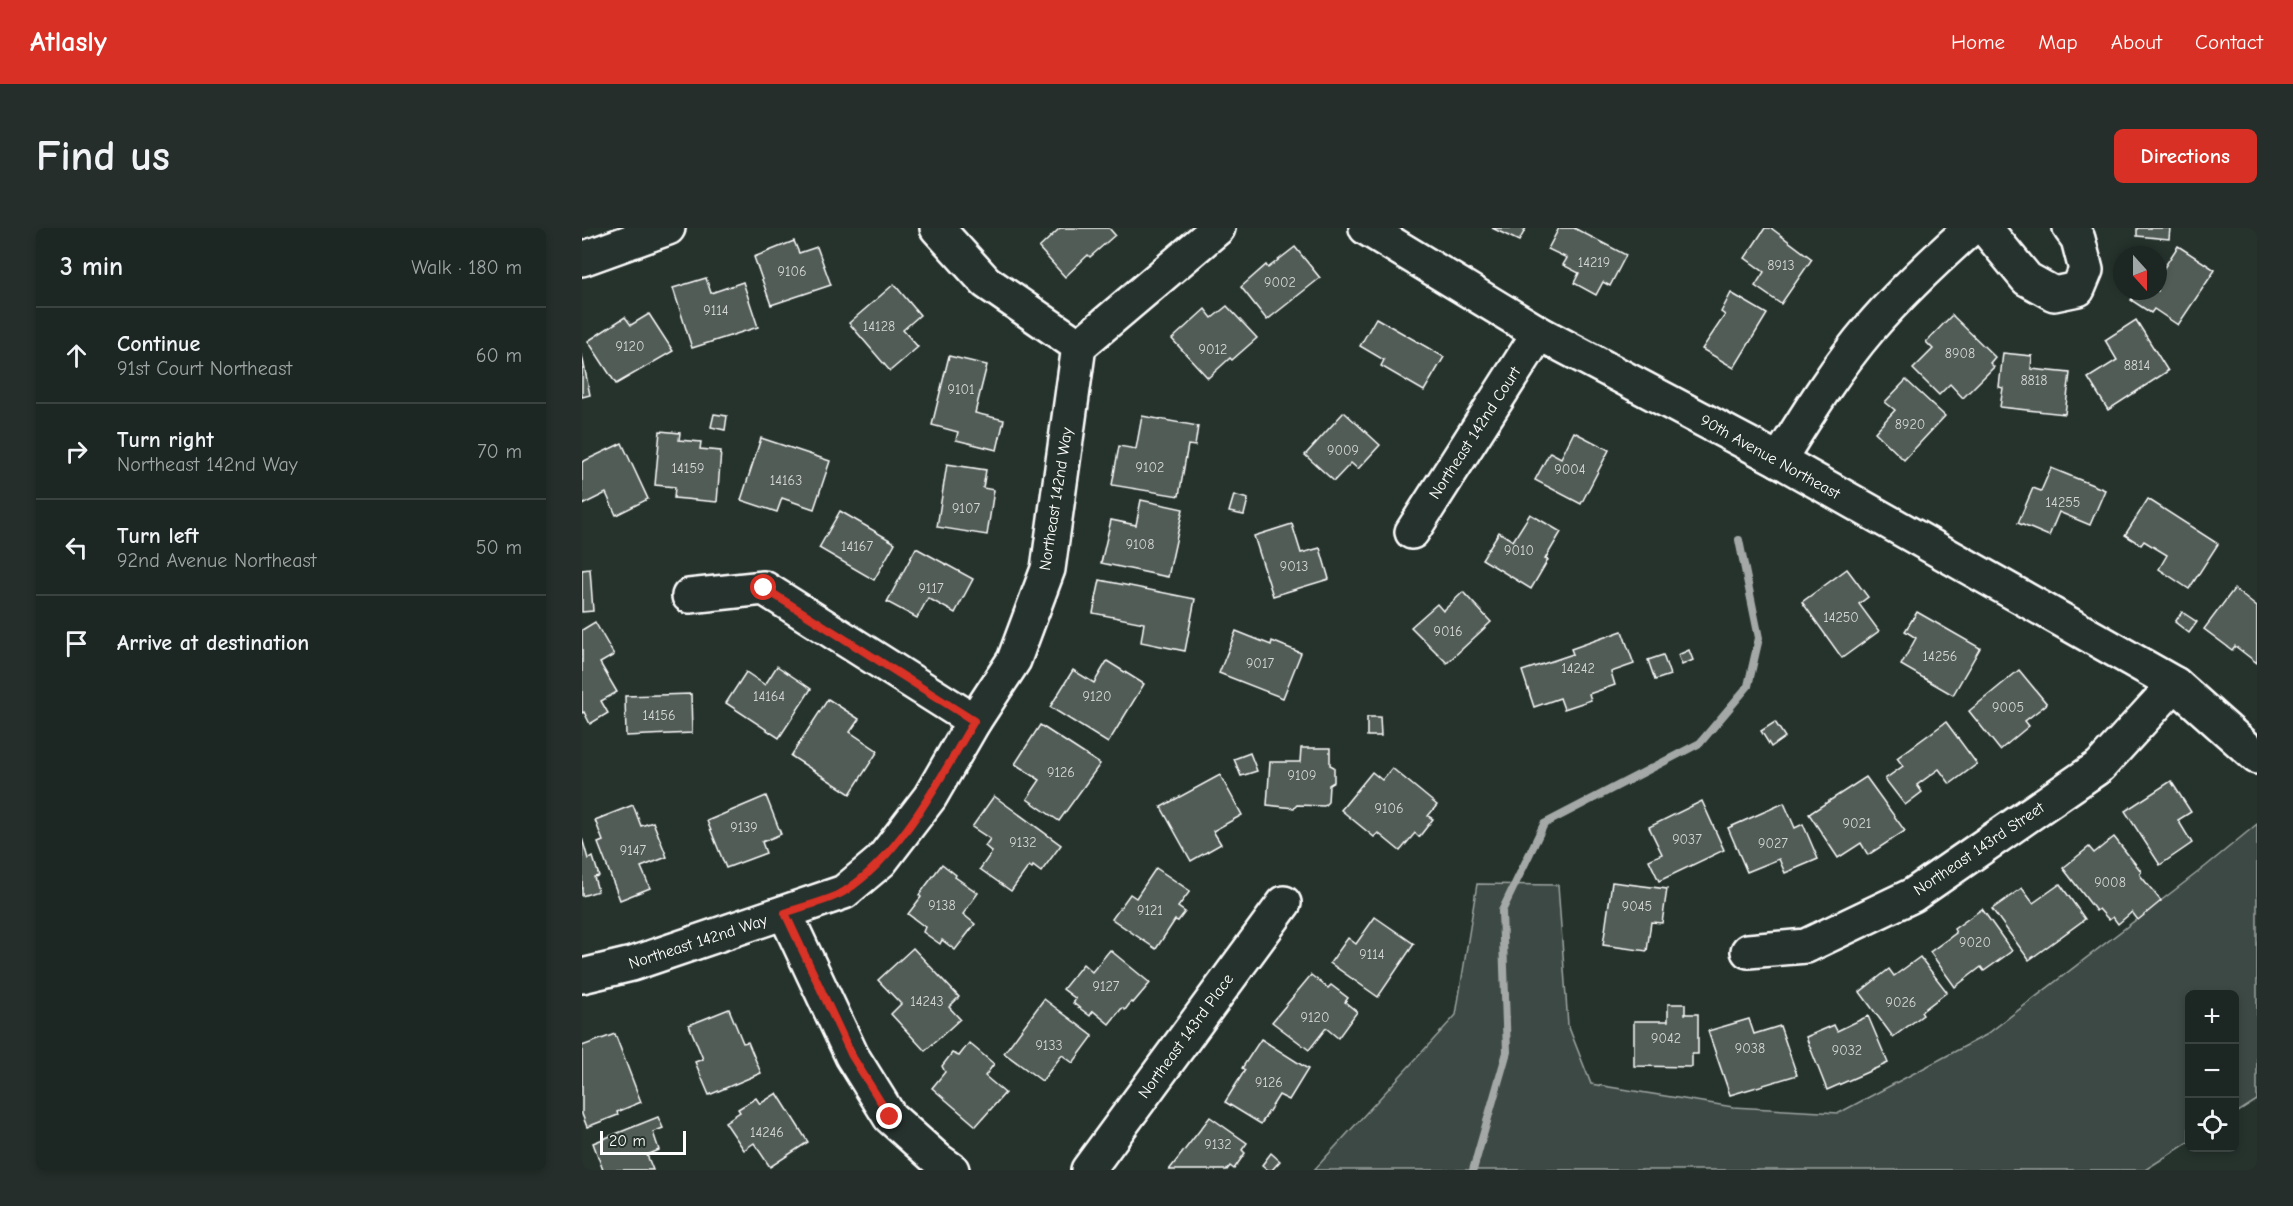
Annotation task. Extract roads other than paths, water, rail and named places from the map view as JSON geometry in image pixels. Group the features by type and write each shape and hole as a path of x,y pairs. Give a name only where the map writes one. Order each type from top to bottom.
{"street":[{"path":"582,260 668,228"},
{"path":"937,228 986,282 1078,346 1218,228"},
{"name":"90th Avenue Northeast","path":"1366,228 1539,333 1779,460 2175,684 2257,756"},
{"path":"1779,460 1819,395 1869,329 1924,270 1971,228"},
{"path":"1985,228 2027,279 2054,294 2078,289 2086,270 2078,239 2070,228"},
{"name":"Northeast 142nd Court","path":"1412,532 1539,333"},
{"name":"Northeast 142nd Way","path":"582,976 632,964 844,892 881,861 930,797 974,721 1014,660 1048,569 1078,346"},
{"path":"689,596 764,588 974,721"},
{"name":"Northeast 143rd Street","path":"1748,951 1806,946 1913,895 2100,766 2175,684"},
{"name":"Northeast 143rd Place","path":"1088,1170 1284,903"},
{"path":"785,913 852,1056 890,1117 952,1170"}],"waterway":[{"path":"1473,1170 1507,1052 1502,911 1544,824 1700,743 1748,686 1759,638 1739,540"}]}
